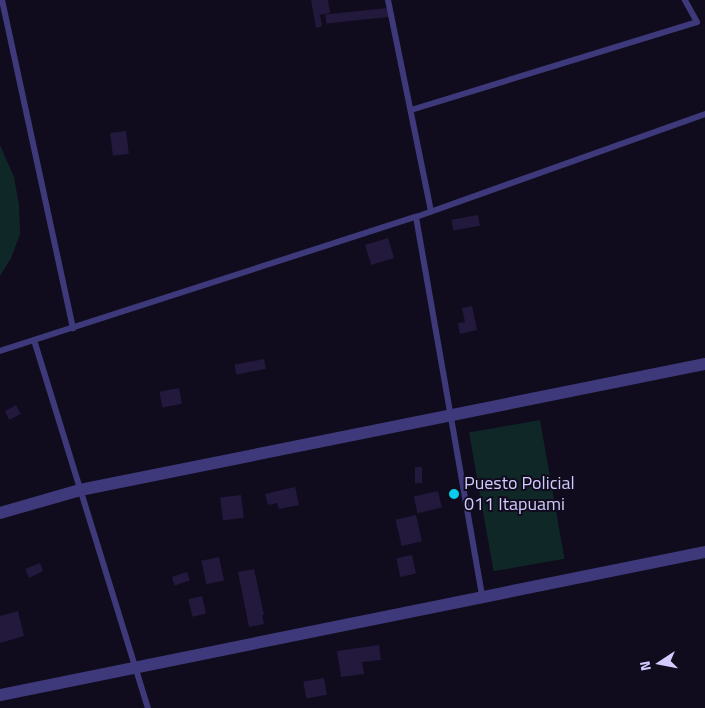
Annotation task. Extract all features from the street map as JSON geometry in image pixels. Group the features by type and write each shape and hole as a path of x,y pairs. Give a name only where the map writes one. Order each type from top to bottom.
{"street":[{"path":"0,513 80,490 705,364"},
{"path":"0,696 705,552"}],"lane":[{"path":"2,0 73,328"},
{"path":"388,0 412,110 431,212"},
{"path":"412,110 696,22 685,0"},
{"path":"0,351 431,212 705,114"},
{"path":"416,217 482,597"},
{"path":"34,340 148,708"}],"green space":[{"path":"0,145 14,177 19,205 20,234 11,258 0,276"},
{"path":"540,420 564,559 494,571 469,433"}],"building":[{"path":"311,0 328,0 330,13 320,15 322,26 316,28"},
{"path":"388,8 389,17 326,24 325,15"},
{"path":"126,131 129,154 113,156 110,133"},
{"path":"478,215 480,226 453,231 451,220"},
{"path":"388,238 394,258 371,265 365,245"},
{"path":"472,306 477,330 460,334 458,323 465,322 462,308"},
{"path":"264,359 266,369 236,375 235,365"},
{"path":"179,388 182,404 162,408 159,392"},
{"path":"16,405 21,414 9,420 5,411"},
{"path":"415,467 422,467 422,483 415,483"},
{"path":"295,487 299,505 279,509 277,503 268,505 265,494"},
{"path":"438,491 442,508 417,513 414,497"},
{"path":"241,495 244,518 223,520 220,498"},
{"path":"416,515 422,541 402,546 396,520"},
{"path":"412,555 416,574 400,577 396,558"},
{"path":"219,557 224,580 206,584 201,561"},
{"path":"40,563 43,571 29,578 25,569"},
{"path":"254,569 264,615 262,615 264,624 249,627 238,572"},
{"path":"187,572 190,581 175,586 172,577"},
{"path":"202,596 206,614 192,617 188,599"},
{"path":"18,611 24,636 0,643 0,616"},
{"path":"379,645 381,660 362,662 364,674 341,677 337,651"},
{"path":"324,678 327,695 306,698 303,682"}],"place":[{"name":"Puesto Policial 011 Itapuami","path":"454,494"}]}
